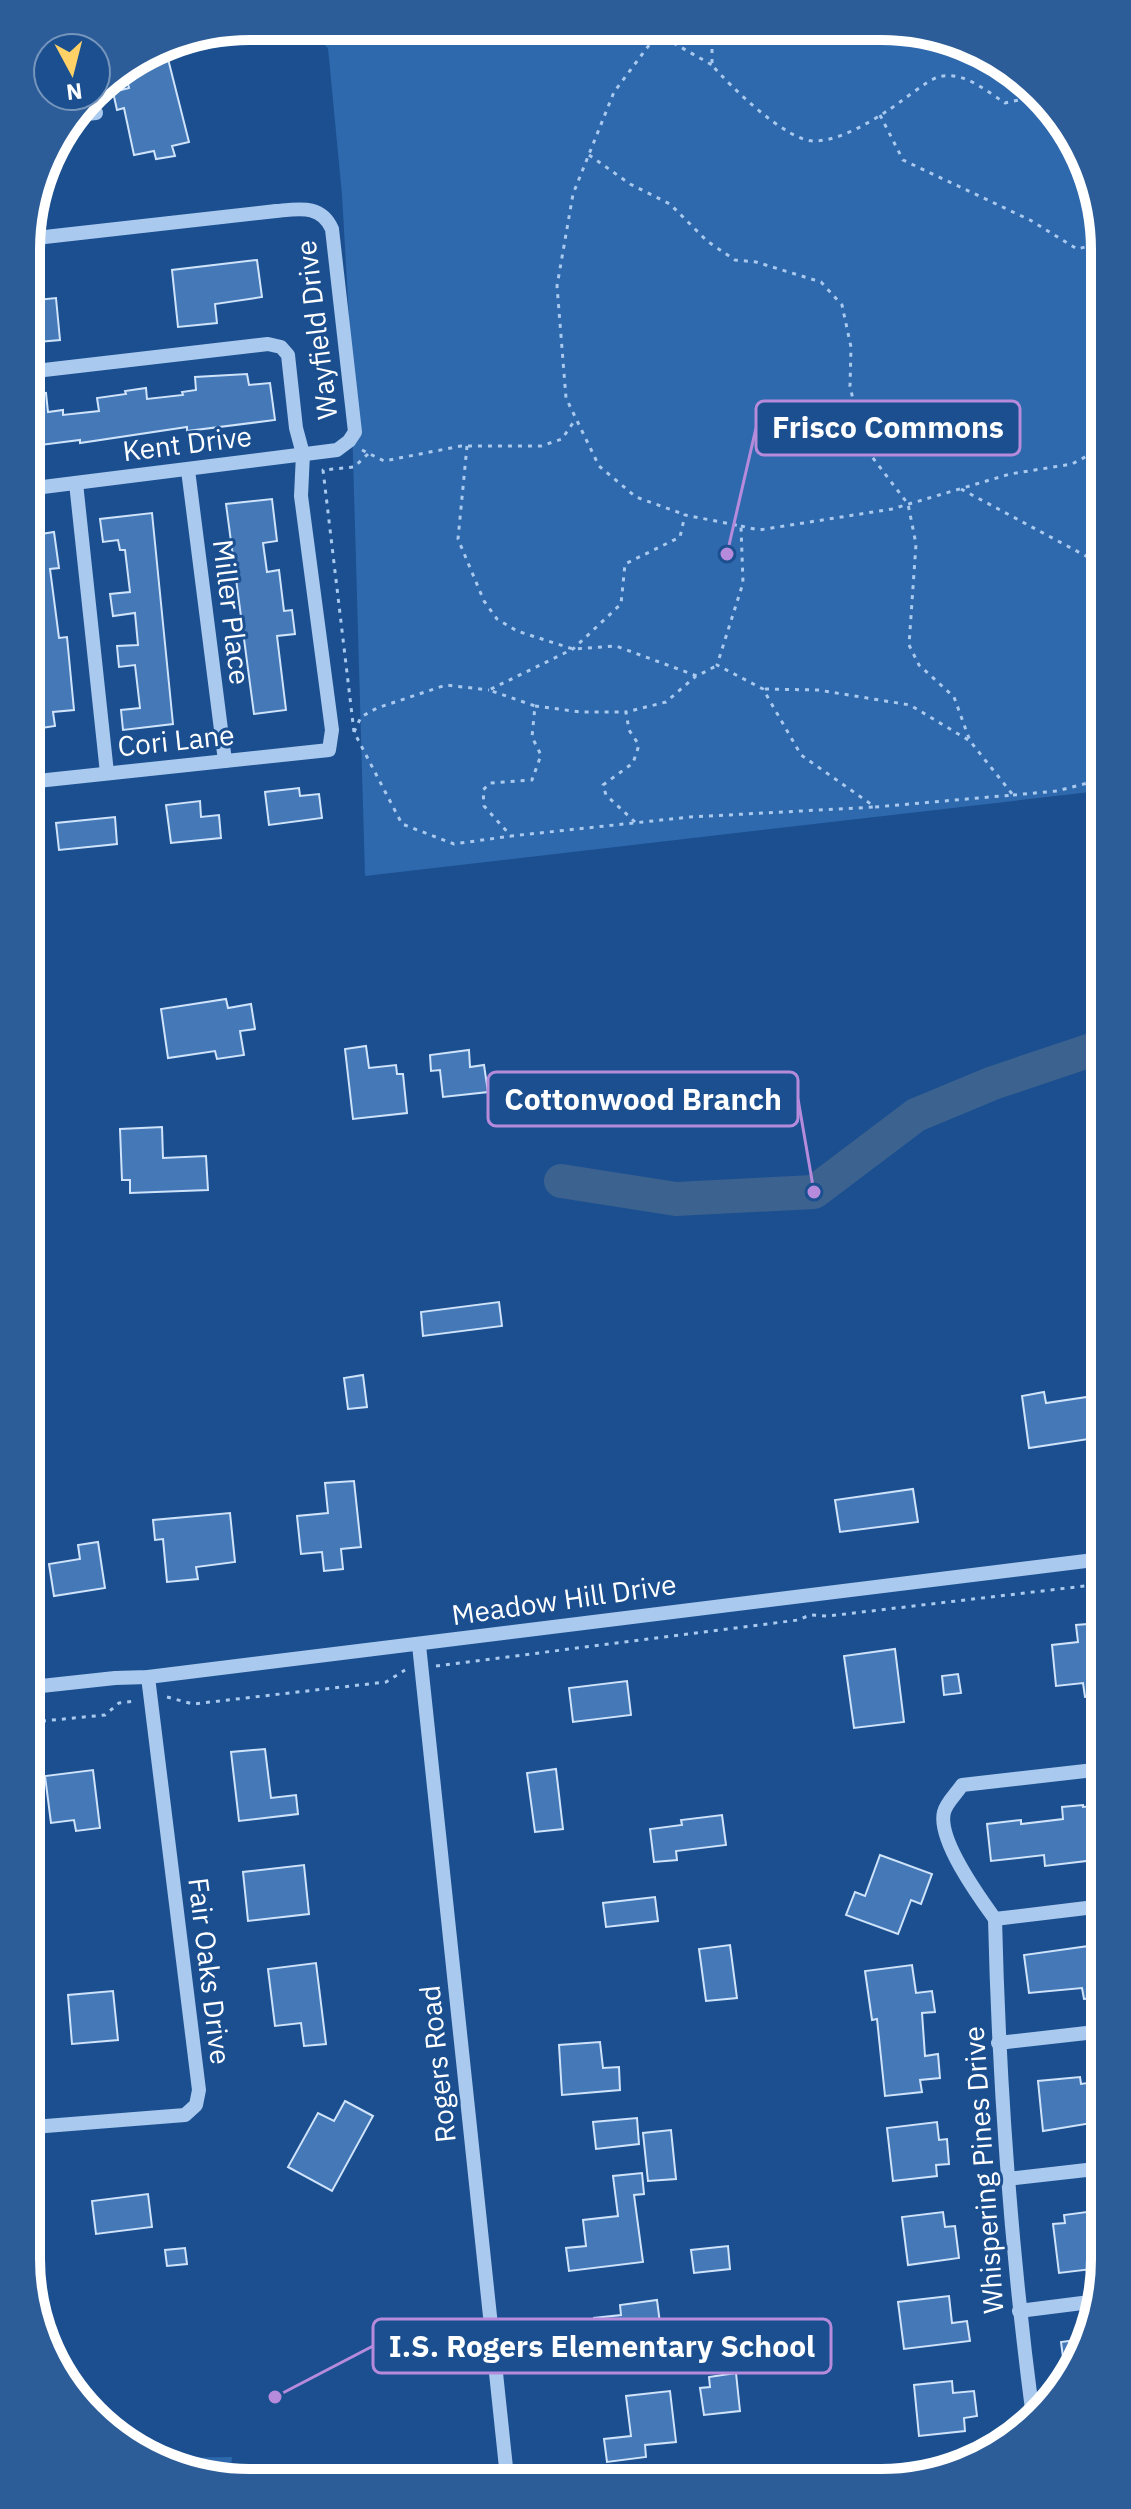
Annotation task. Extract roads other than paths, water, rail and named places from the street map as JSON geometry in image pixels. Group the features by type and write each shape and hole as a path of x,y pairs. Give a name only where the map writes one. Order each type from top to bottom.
{"street":[{"path":"91,113 96,113"},
{"name":"Wayfield Drive","path":"40,238 276,211 308,209 328,219 332,229 355,432 349,441"},
{"path":"40,370 268,344 281,347 288,355 296,428 303,454"},
{"name":"Kent Drive","path":"40,487 337,450 349,441"},
{"name":"Cori Lane","path":"40,781 329,750 332,730 301,496 303,454"},
{"name":"Miller Place","path":"188,470 225,761"},
{"path":"76,483 107,773"},
{"name":"Meadow Hill Drive","path":"40,1686 148,1677 419,1645 1091,1560"},
{"name":"Rogers Road","path":"419,1645 506,2469"},
{"name":"Fair Oaks Drive","path":"40,2126 185,2115 196,2105 199,2090 148,1677"},
{"path":"1091,1770 962,1785 944,1811 946,1838 975,1892 995,1919 1091,1907"},
{"name":"Whispering Pines Drive","path":"995,1919 998,2043 1007,2179 1031,2405"},
{"path":"998,2043 1091,2032"},
{"path":"1007,2179 1091,2169"},
{"path":"1019,2311 1086,2302"}],"waterway":[{"path":"561,1181 676,1199 814,1192 916,1115 993,1083 1091,1050"}],"place":[{"name":"Frisco Commons","path":"727,554"},
{"name":"Cottonwood Branch","path":"814,1192"},
{"name":"I.S. Rogers Elementary School","path":"275,2397"}]}
